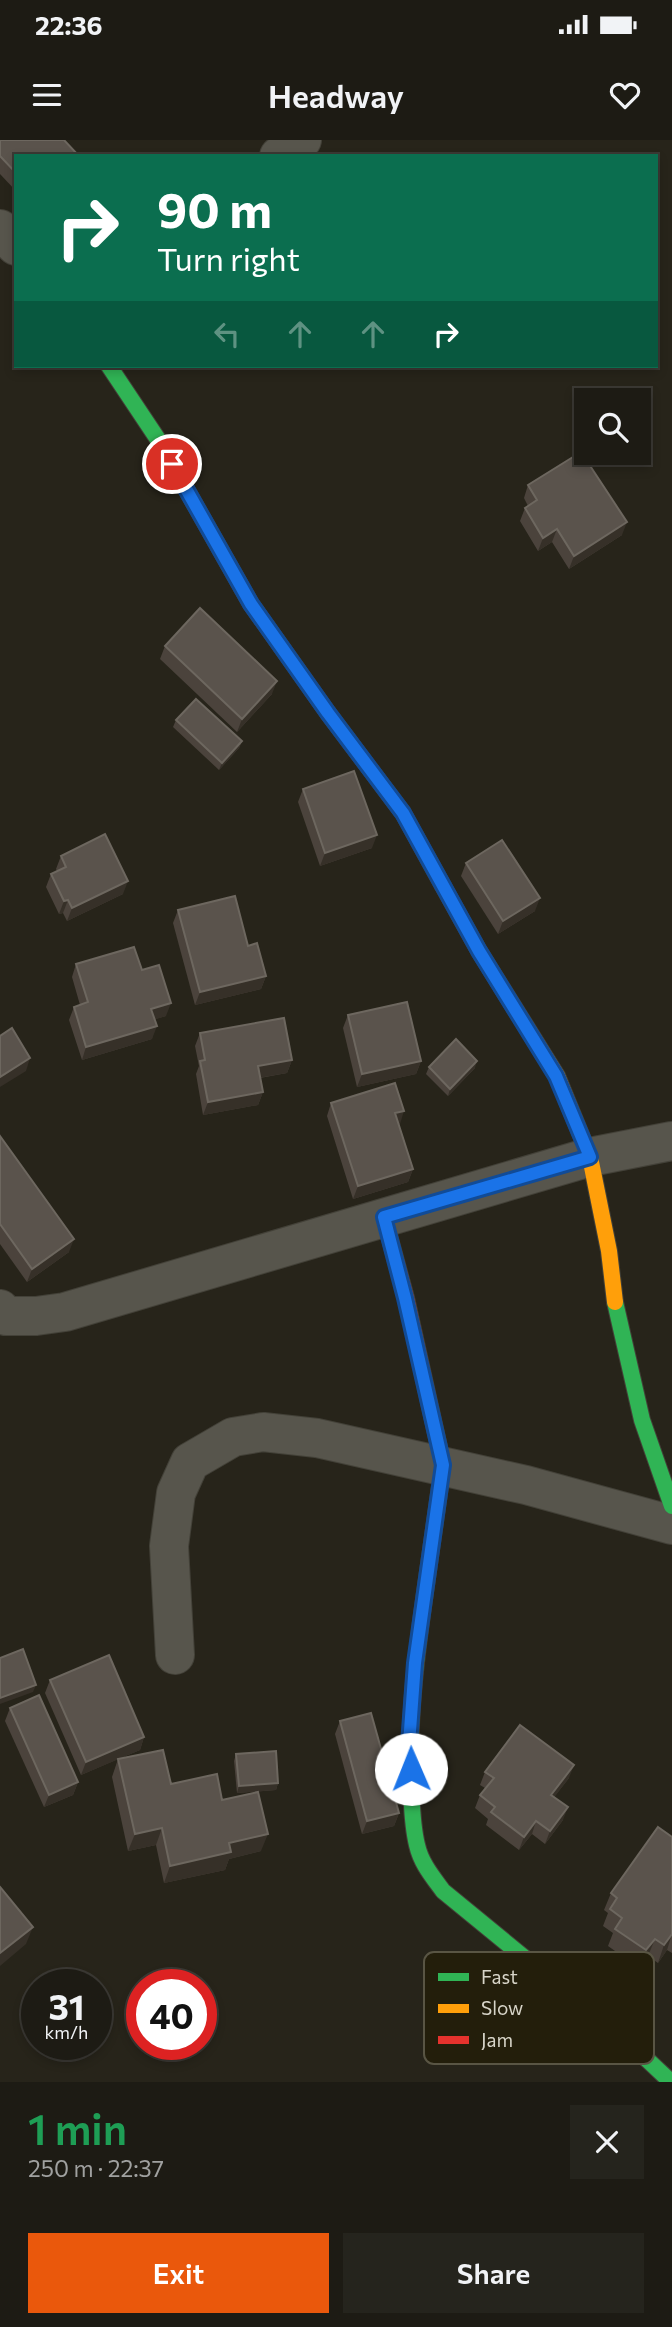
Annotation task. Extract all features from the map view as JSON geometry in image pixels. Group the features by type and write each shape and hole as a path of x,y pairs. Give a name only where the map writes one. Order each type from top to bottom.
{"street":[{"path":"282,154 302,140"},
{"path":"0,229 14,244"},
{"path":"110,368 159,440 251,604 403,813 479,951 556,1076 590,1157 609,1251 615,1311 642,1420 672,1506"},
{"path":"0,1309 6,1316 65,1312 590,1157 672,1141"},
{"path":"384,1217 443,1465 415,1663 410,1731 416,1846 425,1867 443,1891 517,1952"},
{"path":"176,1655 169,1546 176,1493 190,1462 233,1437 263,1433 317,1438 443,1465 672,1525"},
{"path":"652,2064 671,2082"}],"building":[{"path":"0,140 64,140 77,154 14,154 14,171 0,156"},
{"path":"574,456 574,465 590,465 627,522 574,556 557,529 543,538 525,508 537,500 528,485"},
{"path":"200,608 277,681 242,719 165,646"},
{"path":"196,699 242,741 222,763 176,720"},
{"path":"354,771 377,835 325,853 303,789"},
{"path":"105,834 128,881 72,908 68,900 64,901 51,874 66,867 61,856"},
{"path":"502,840 540,898 503,921 466,863"},
{"path":"235,896 248,946 257,943 266,976 200,992 178,910"},
{"path":"134,947 142,970 159,965 171,1003 151,1009 157,1026 86,1047 74,1007 88,1002 76,964"},
{"path":"407,1002 421,1061 362,1074 348,1015"},
{"path":"284,1018 292,1060 258,1066 263,1092 208,1102 200,1061 205,1060 200,1033"},
{"path":"12,1028 30,1058 0,1077 0,1036"},
{"path":"456,1039 477,1061 450,1089 429,1067"},
{"path":"395,1083 404,1111 395,1113 413,1169 358,1186 331,1103"},
{"path":"0,1136 74,1239 32,1269 0,1224"},
{"path":"23,1649 36,1685 0,1698 0,1658"},
{"path":"109,1655 144,1737 86,1762 50,1680"},
{"path":"39,1695 78,1782 49,1795 10,1708"},
{"path":"371,1713 399,1813 367,1821 340,1721"},
{"path":"520,1725 574,1765 551,1795 568,1807 550,1831 536,1821 524,1837 491,1812 495,1807 480,1795 494,1778 485,1772"},
{"path":"163,1750 171,1784 217,1774 222,1800 258,1792 268,1834 229,1843 231,1852 170,1866 162,1828 135,1834 118,1759"},
{"path":"276,1751 278,1783 239,1786 236,1754"},
{"path":"658,1827 672,1837 672,1934 664,1945 655,1939 646,1950 615,1929 622,1918 610,1909 617,1898 611,1893"},
{"path":"0,1887 33,1927 0,1953"}],"traffic: fast":[{"path":"110,368 159,441 251,604 403,813 443,886"},
{"path":"615,1302 642,1420 672,1506"},
{"path":"431,1550 415,1668 411,1726 412,1815 415,1838 421,1858 443,1891 517,1952"},
{"path":"652,2064 671,2082"}],"traffic: slow":[{"path":"443,886 479,951 557,1076 590,1157 609,1251 615,1302"}],"traffic: jam":[{"path":"384,1217 406,1298 443,1465 431,1550"}],"route":[{"path":"172,464 251,604 403,813 479,951 556,1076 590,1157 384,1217 443,1465 415,1663 409,1744 411,1769"}]}
